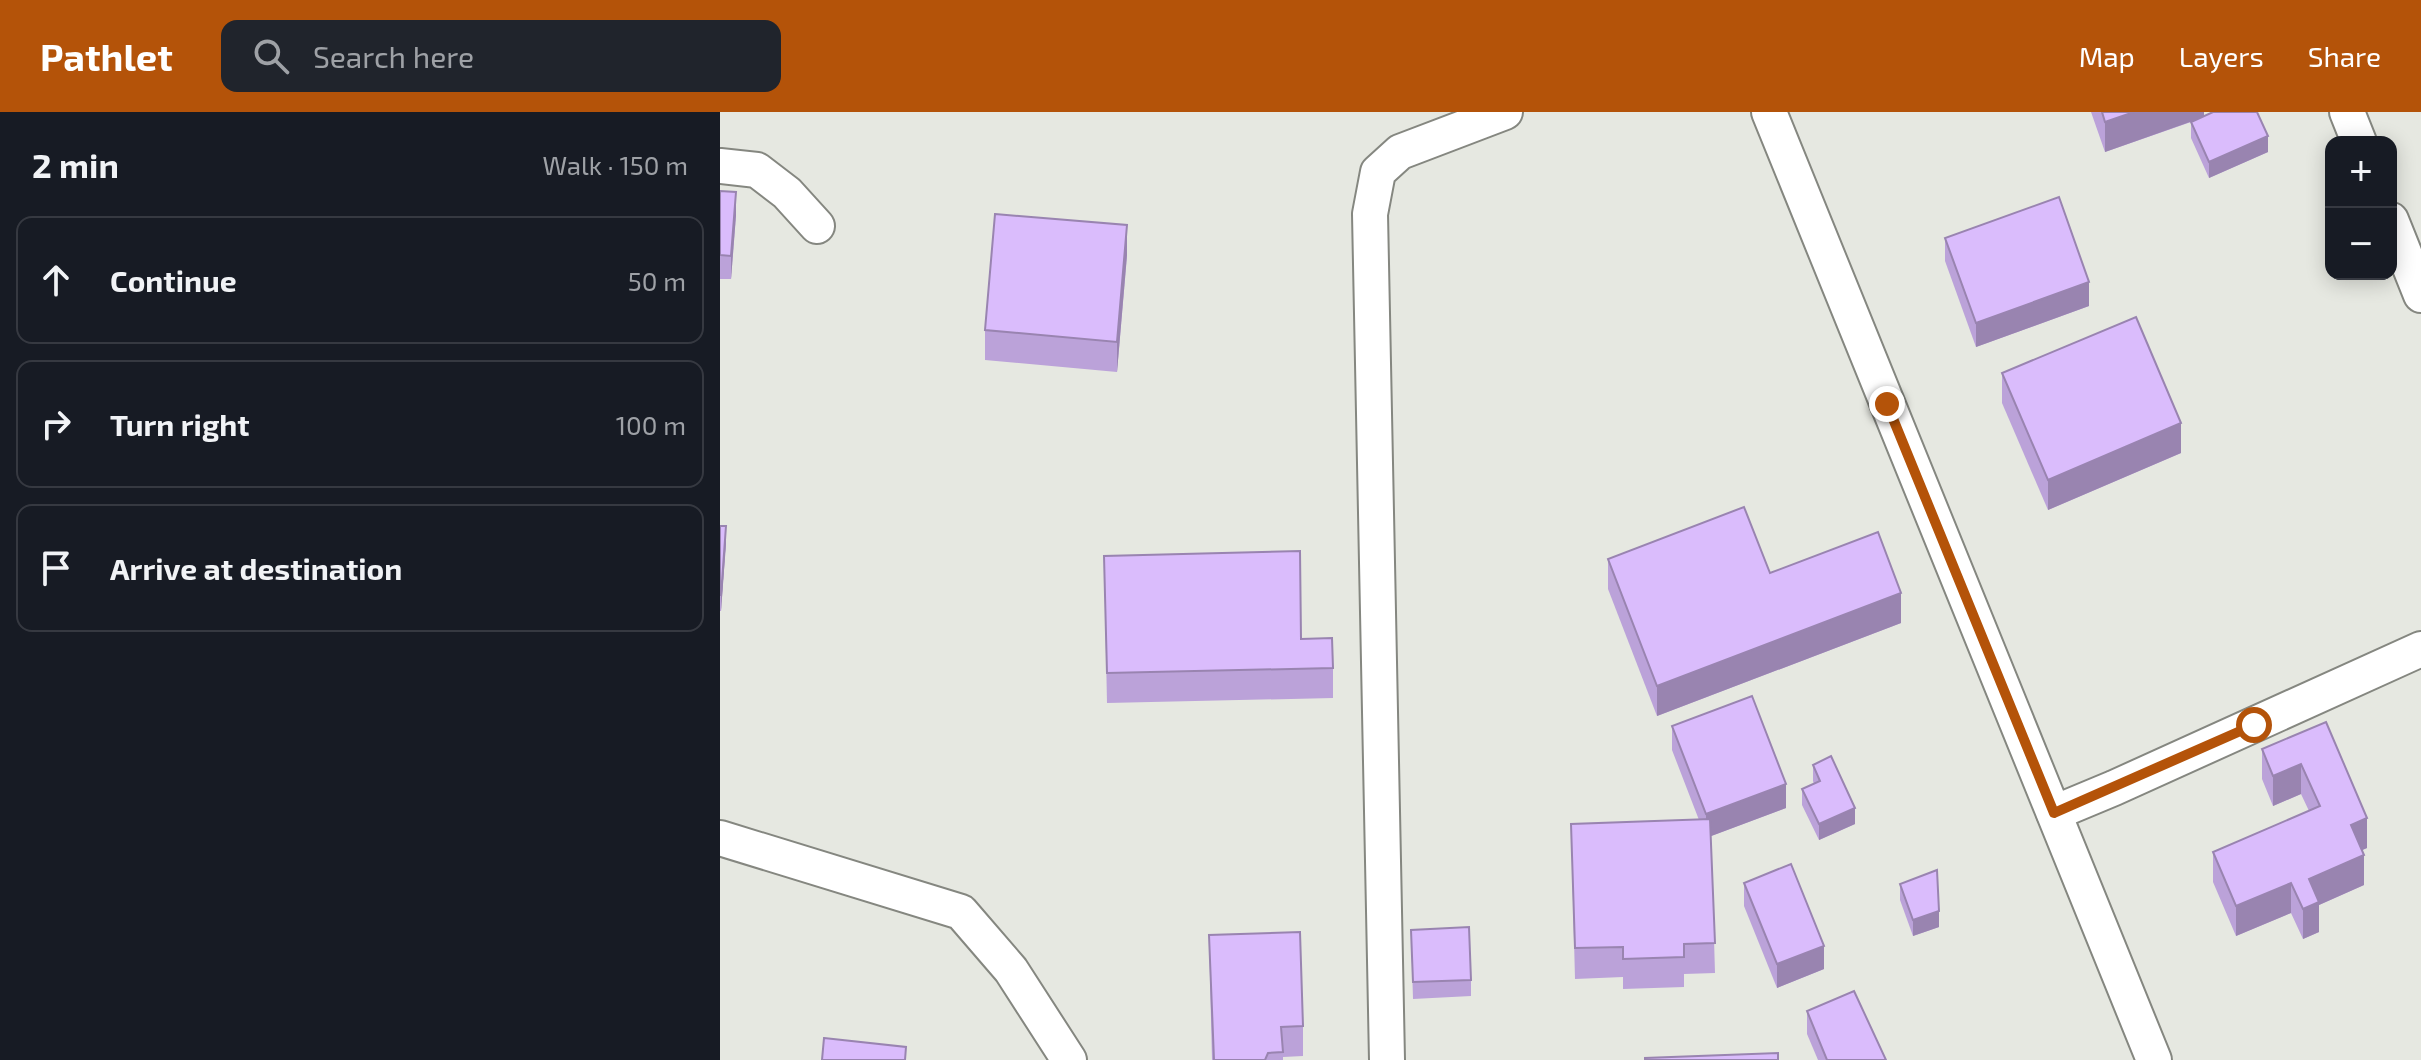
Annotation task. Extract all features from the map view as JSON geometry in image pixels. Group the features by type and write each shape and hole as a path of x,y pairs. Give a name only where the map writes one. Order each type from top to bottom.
{"street":[{"path":"1387,1060 1370,214 1378,172 1400,152 1505,112"},
{"path":"1769,112 2154,1060"},
{"path":"2347,112 2357,136"},
{"path":"720,166 757,170 787,193 817,226"},
{"path":"2397,235 2421,295"},
{"path":"2054,813 2421,649"},
{"path":"720,838 961,912 1011,970 1069,1060"}],"building":[{"path":"2102,112 2134,112 2105,122"},
{"path":"2213,112 2257,112 2268,136 2209,162 2191,122"},
{"path":"720,191 736,192 731,256 720,255"},
{"path":"2059,197 2089,282 1976,323 1945,238"},
{"path":"995,214 1127,225 1117,342 985,330"},
{"path":"2136,317 2181,423 2048,480 2002,373"},
{"path":"1744,507 1770,573 1878,532 1901,593 1657,686 1608,559"},
{"path":"720,526 726,526 721,595 720,595"},
{"path":"1300,551 1301,639 1332,638 1333,668 1107,673 1104,556"},
{"path":"1752,696 1786,784 1706,814 1672,726"},
{"path":"2326,722 2367,818 2351,825 2364,855 2309,879 2319,902 2303,909 2291,883 2236,906 2213,852 2320,806 2301,764 2273,776 2262,749"},
{"path":"1831,756 1855,808 1819,824 1802,789 1820,781 1813,765"},
{"path":"1710,819 1715,943 1684,944 1684,957 1623,959 1623,947 1575,948 1571,824"},
{"path":"1791,864 1824,946 1777,964 1744,883"},
{"path":"1937,870 1939,911 1913,920 1900,884"},
{"path":"1469,927 1471,980 1413,982 1411,930"},
{"path":"1300,932 1303,1026 1281,1027 1283,1052 1268,1053 1265,1060 1214,1060 1209,935"},
{"path":"1854,991 1886,1060 1827,1060 1807,1011"},
{"path":"824,1038 906,1047 905,1060 822,1060"},
{"path":"1778,1053 1778,1060 1645,1060 1645,1058"}],"route":[{"path":"1887,404 2054,813 2254,725"}]}
